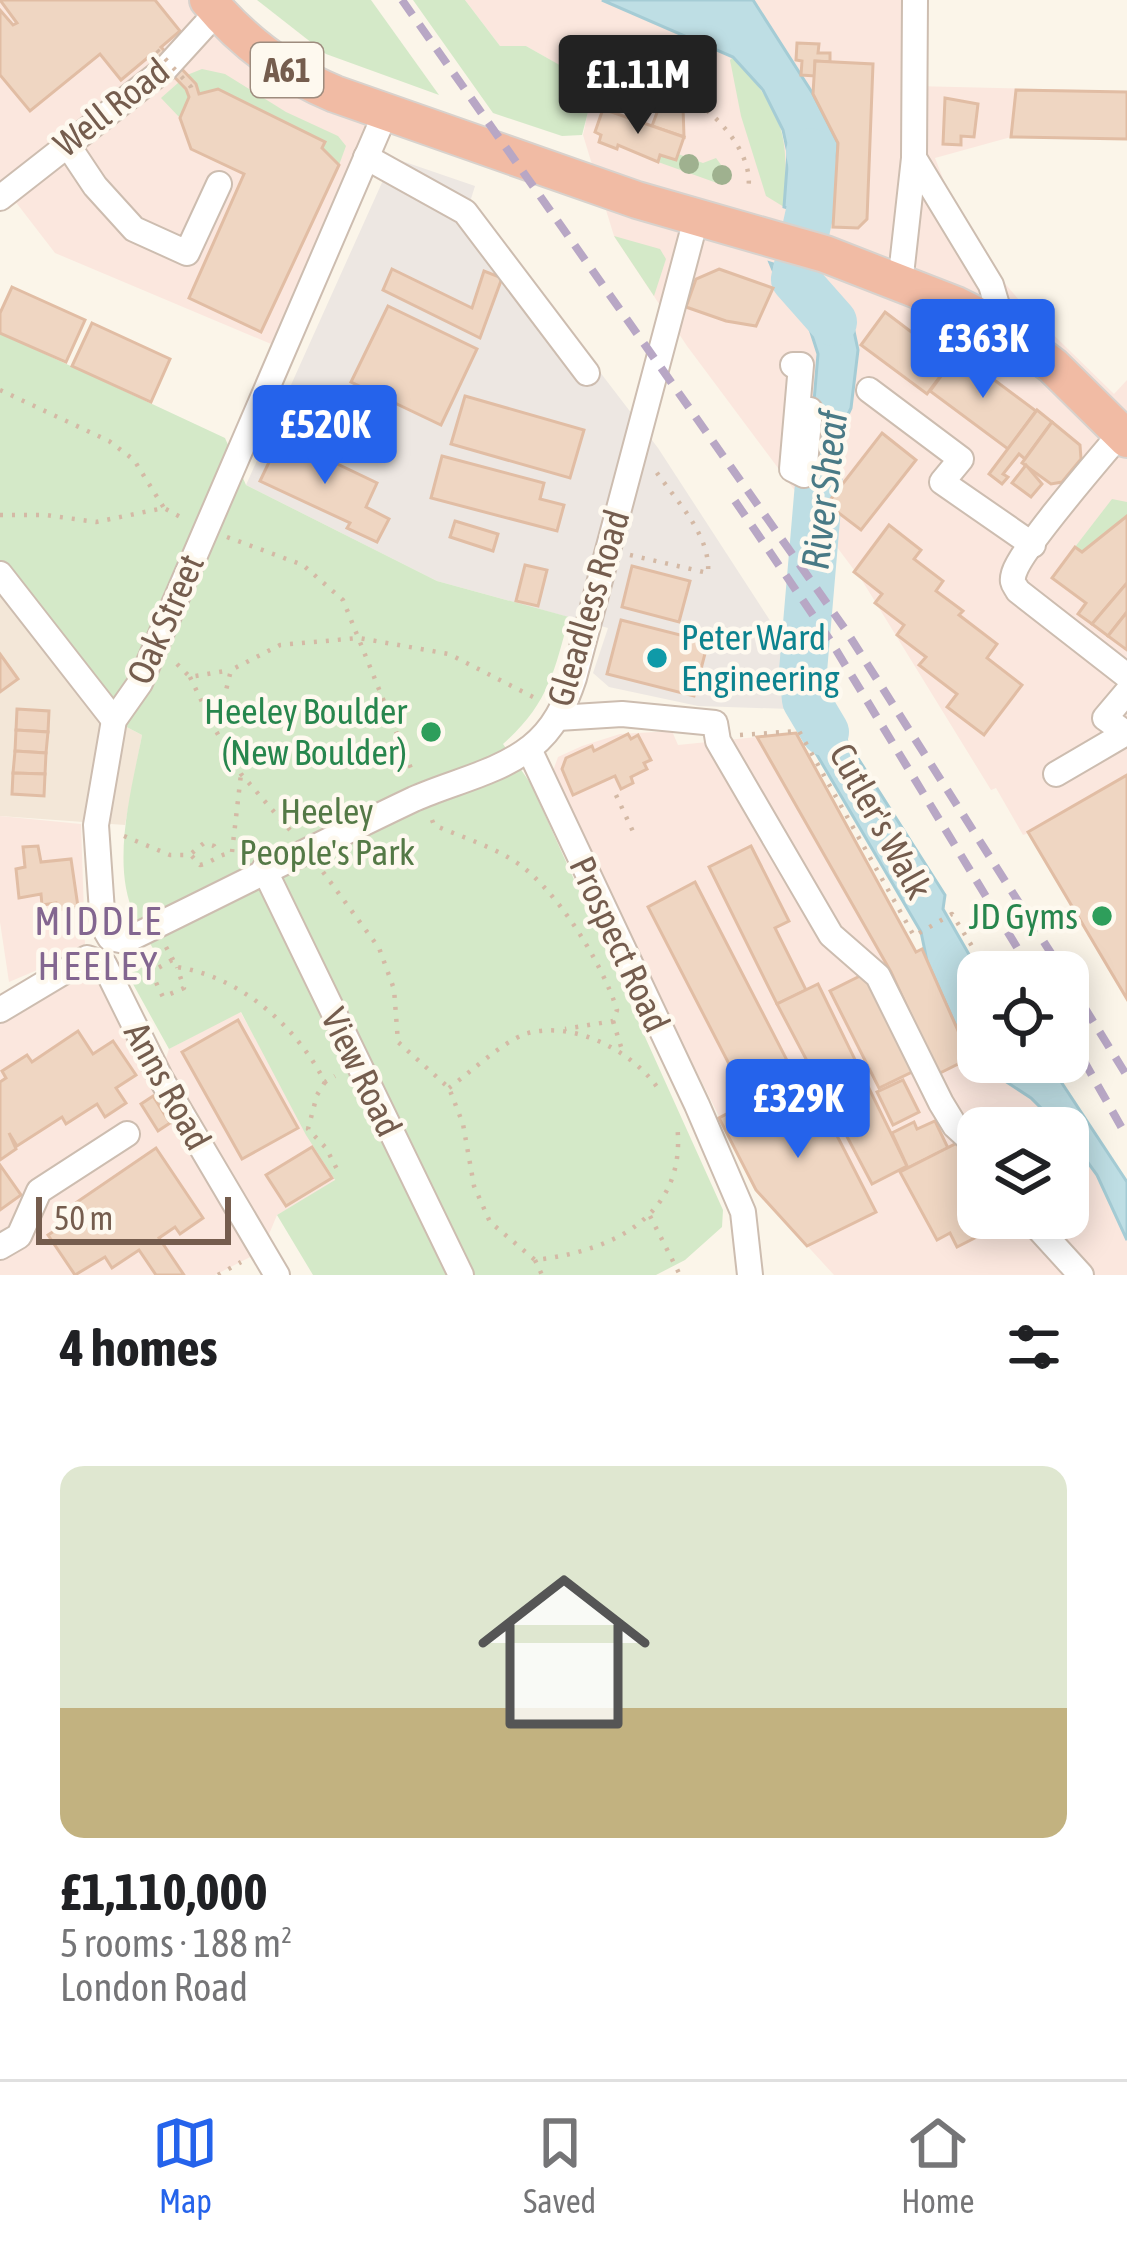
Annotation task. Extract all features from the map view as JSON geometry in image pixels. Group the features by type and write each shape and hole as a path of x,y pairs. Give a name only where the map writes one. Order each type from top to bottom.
{"highway":[{"name":"A61","path":"213,6 253,47 294,74 385,113 695,219 855,265 956,304 1004,329 1053,366 1124,436"}],"street":[{"path":"900,284 914,158 915,0"},
{"name":"Well Road","path":"0,198 166,68 213,6"},
{"name":"Oak Street","path":"103,948 96,825 114,720 140,683 157,645 385,113"},
{"path":"68,144 95,187 134,229 187,253 219,184"},
{"path":"366,157 465,212 586,373"},
{"path":"914,158 991,285 1004,329"},
{"name":"Gleadless Road","path":"0,1010 103,948 421,796 505,763 529,749 559,715 574,678 695,219"},
{"path":"794,365 801,365 792,469 804,475 810,410"},
{"path":"869,390 961,459 942,482 1033,544"},
{"path":"1124,436 1033,544 1013,580 1018,591 1127,676"},
{"path":"0,574 114,720"},
{"path":"1056,774 1127,733 1105,718 1127,692"},
{"path":"559,715 622,714 715,723 718,741 831,935 878,976 940,1103 957,1128"},
{"name":"Prospect Road","path":"529,749 743,1212 750,1275"},
{"name":"View Road","path":"257,873 461,1275"},
{"name":"Anns Road","path":"103,948 104,964 160,1076 277,1275"},
{"path":"0,1247 19,1236 39,1192 127,1135"},
{"path":"1049,1239 1081,1275"}],"path":[{"path":"157,50 194,96"},
{"path":"687,97 708,111 743,155 750,172 748,190"},
{"path":"1,390 110,441 134,460 164,508 205,531 303,565 328,583 343,600 434,825 511,858 549,893 613,996 617,1010 613,1022 623,1054"},
{"path":"608,549 708,573 705,542 655,470 633,456"},
{"path":"0,514 46,514 96,522 164,508"},
{"path":"359,638 468,661 559,715"},
{"path":"157,645 190,676 216,731"},
{"path":"190,676 231,670"},
{"name":"Cutler's Walk","path":"715,723 729,736 795,728 914,936 952,914 975,951"},
{"path":"232,853 242,774"},
{"path":"616,795 636,838"},
{"path":"96,825 170,855 191,855 204,843 219,854"},
{"path":"191,855 200,865 211,863 219,854 232,853 257,873"},
{"path":"154,927 175,963 184,988 163,997 151,972 175,963 241,987 309,1050 326,1082"},
{"path":"542,1275 536,1260 490,1222 448,1088 523,1035 613,1022"},
{"path":"566,1029 623,1054 651,1076 663,1096"},
{"path":"338,1173 326,1148 308,1129 317,1095 326,1082 357,1064"},
{"path":"536,1260 572,1256 622,1236 650,1215 668,1189 680,1154 676,1116"},
{"path":"650,1215 680,1275"}],"shaded area":[{"path":"0,0 208,0 385,114 283,349 55,253 8,192 0,198"},
{"path":"465,0 602,0 733,57 832,222 838,143 753,0 915,0 914,86 1127,91 1127,139 1011,137 935,158 956,212 990,266 1025,307 1114,394 1127,380 1127,999 1029,833 1023,835 996,788 991,790 863,582 687,346 614,236 583,135 594,85 526,46 500,46"},
{"path":"402,161 475,186 470,202 658,448 782,639 790,709 698,706 609,687 593,673 608,628 437,581 246,485 389,167"},
{"path":"0,576 115,721 142,735 125,825 0,816"},
{"path":"672,731 678,745 796,733 957,1032 957,1083 1008,1083 1040,1107 957,1107 957,1239 1089,1239 1089,1164 1127,1240 1127,1275 834,1275 756,1190 550,779 558,757 620,734"},
{"path":"0,816 81,824 85,944 9,982 0,922"},
{"path":"87,958 161,1074 169,1049 240,1011 335,1181 277,1215 262,1251 215,1275 0,1275 0,1008"}],"green space":[{"path":"257,0 371,0 439,95 326,54"},
{"path":"413,0 465,0 500,46 526,46 595,85 582,135 562,136 493,113"},
{"path":"733,57 763,93 780,125 784,207 766,196 741,116"},
{"path":"202,69 225,74 286,112 338,136 346,146 339,165 322,148 324,141 218,89 189,97 180,118 161,98 187,75"},
{"path":"678,154 703,163 716,158 726,178 717,183 658,162 660,155 675,160"},
{"path":"614,236 660,249 666,259 654,296"},
{"name":"Heeley People's Park","path":"0,333 225,438 246,485 437,581 569,617 540,701 503,744 531,784 723,1210 722,1227 685,1260 656,1275 313,1275 277,1215 335,1180 241,1012 169,1049 128,975 159,958 135,916 124,874 125,826 142,735 115,721 0,576"},
{"path":"1112,499 1127,502 1127,516 1082,552 1075,547"}],"water":[{"path":"602,0 753,0 838,143 833,222 784,207 788,153 783,130 763,90 733,57"},
{"path":"770,263 814,277 852,322 858,350 851,408 832,449 824,565 803,531 818,354 800,298 778,282"},
{"path":"782,639 945,895 943,909 967,951 957,951 957,1029 927,961 921,932 790,709"},
{"path":"1008,1083 1062,1083 1078,1107 1040,1107"},
{"path":"1089,1124 1127,1182 1127,1240 1089,1164"}],"building":[{"path":"0,0 155,0 180,31 161,47 196,84 199,94 218,89 325,142 322,148 339,165 261,332 189,298 244,174 191,149 180,118 189,97 186,89 152,54 121,80 100,54 30,111 0,75 0,10 13,25 17,23"},
{"path":"797,43 819,44 818,53 830,53 830,62 815,61 815,76 801,75"},
{"path":"815,61 873,64 867,219 858,228 833,227 838,143 813,94"},
{"path":"1016,90 1127,92 1127,139 1011,137"},
{"path":"945,98 978,104 974,137 961,136 961,145 943,144"},
{"path":"662,99 683,107 684,137 652,126"},
{"path":"603,109 684,137 676,160 660,155 658,162 599,142 601,135 595,132"},
{"path":"392,269 472,308 484,271 502,278 480,338 383,290"},
{"path":"719,269 773,288 756,326 686,307 696,279"},
{"path":"12,287 85,320 66,362 0,333 0,313"},
{"path":"388,306 477,349 441,425 351,382"},
{"path":"885,312 951,362 927,394 861,345"},
{"path":"92,323 170,359 151,402 72,366"},
{"path":"958,353 1036,411 1008,449 930,391"},
{"path":"465,396 584,430 570,478 451,444"},
{"path":"1037,410 1052,422 1025,459 1019,454 1003,474 1008,477 1002,484 989,474"},
{"path":"1052,422 1080,445 1081,459 1062,482 1051,484 1022,463"},
{"path":"882,433 916,460 861,530 827,504"},
{"path":"281,437 377,483 366,507 389,519 377,542 347,528 350,523 260,481"},
{"path":"442,456 544,483 540,499 564,505 557,531 431,498"},
{"path":"1026,465 1042,484 1031,497 1012,483"},
{"path":"1127,516 1127,583 1092,624 1078,614 1086,603 1052,578 1075,547 1082,552"},
{"path":"455,521 498,534 493,551 450,537"},
{"path":"889,525 921,550 914,559 943,581 936,591 997,644 987,658 1022,685 984,735 947,707 957,694 919,665 926,657 897,635 904,625 875,603 882,594 854,572"},
{"path":"525,565 547,570 538,606 516,601"},
{"path":"632,566 690,581 679,622 622,607"},
{"path":"1127,583 1127,612 1108,636 1092,624"},
{"path":"1127,612 1127,650 1108,636"},
{"name":"Peter Ward Engineering","path":"621,620 708,642 694,696 607,674"},
{"path":"0,654 18,679 0,692"},
{"path":"17,709 49,711 48,732 16,730"},
{"path":"16,730 48,732 46,753 15,751"},
{"path":"796,733 916,952 922,949 957,1028 957,1064 938,1074 891,972 757,737"},
{"path":"628,734 631,739 638,735 651,760 644,763 647,769 621,789 615,776 573,795 562,769 566,758"},
{"path":"15,751 46,753 45,774 13,773"},
{"path":"13,773 45,774 44,796 12,794"},
{"name":"JD Gyms","path":"1127,775 1127,999 1028,832"},
{"path":"38,846 41,862 71,859 78,907 57,910 56,903 42,905 41,894 19,898 16,869 25,867 23,847"},
{"path":"751,846 789,921 775,928 806,990 777,1004 709,867"},
{"path":"695,882 792,1070 745,1095 648,907"},
{"path":"866,973 914,1071 879,1088 830,991"},
{"path":"818,984 907,1166 872,1184 777,1004"},
{"path":"238,1020 298,1128 242,1159 182,1052"},
{"path":"78,1031 93,1054 113,1041 136,1075 116,1088 126,1103 105,1117 97,1104 66,1124 62,1117 17,1146 9,1133 16,1149 0,1160 0,1082 6,1078 2,1071 27,1055 32,1062"},
{"path":"805,1073 876,1212 807,1246 756,1190 719,1118"},
{"path":"903,1080 919,1112 893,1125 877,1092"},
{"path":"153,1096 170,1123 158,1131 141,1104"},
{"path":"935,1121 948,1148 908,1168 892,1133 914,1122 917,1129"},
{"path":"957,1143 957,1239 973,1239 957,1247 950,1233 937,1240 900,1172"},
{"path":"312,1147 332,1178 286,1206 266,1175"},
{"path":"156,1148 203,1218 180,1234 175,1227 159,1238 184,1275 156,1275 139,1250 112,1268 105,1257 75,1275 48,1235 62,1226 55,1217"},
{"path":"0,1165 21,1195 0,1210"}],"waterway":[{"name":"River Sheaf","path":"810,152 816,184 795,279 833,322"},
{"name":"River Sheaf","path":"819,484 803,671 806,700 825,732"}],"railway":[{"path":"402,0 845,629 1050,951"},
{"path":"735,501 830,640 1019,951"},
{"path":"1089,1015 1127,1076"},
{"path":"1089,1070 1127,1137"}],"place":[{"name":"Peter Ward Engineering","path":"657,658"},
{"name":"Heeley Boulder (New Boulder)","path":"431,732"},
{"name":"JD Gyms","path":"1102,916"}],"district":[{"name":"MIDDLE HEELEY","path":"99,944"}]}
